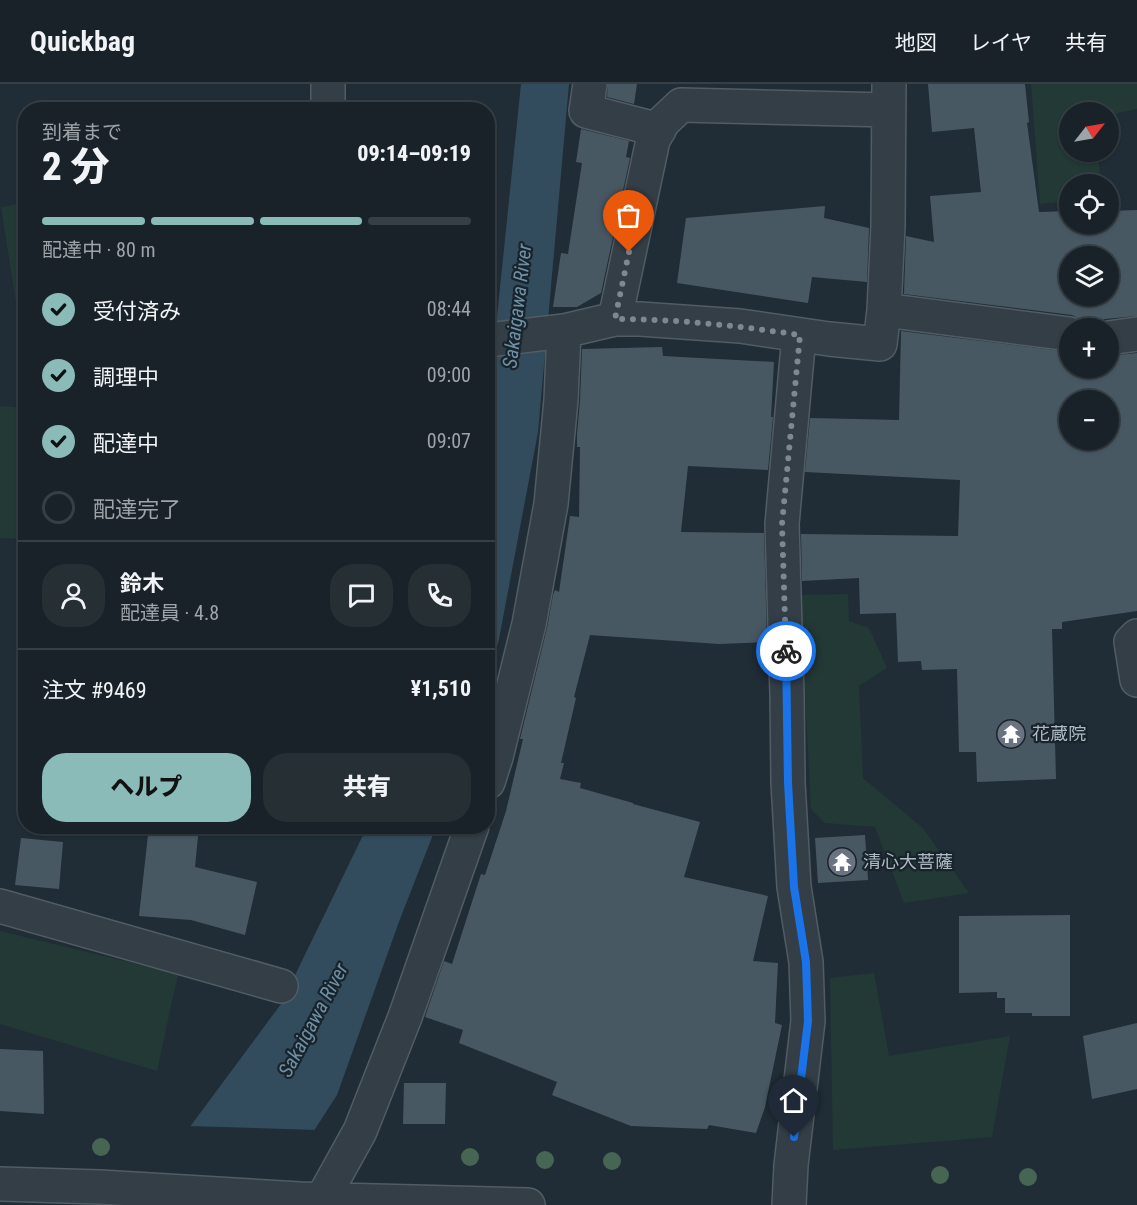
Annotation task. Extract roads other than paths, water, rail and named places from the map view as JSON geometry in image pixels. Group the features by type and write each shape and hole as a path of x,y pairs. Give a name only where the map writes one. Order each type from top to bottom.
{"street":[{"path":"328,84 328,102"},
{"path":"495,339 553,332 615,319 640,319 740,326 880,344 888,226 889,97 681,105 663,122 652,141 615,319"},
{"path":"588,98 659,130"},
{"path":"884,310 1059,333"},
{"path":"495,760 529,624 551,504 561,400 553,332"},
{"path":"1119,336 1137,334"},
{"path":"789,1205 790,1165 808,1021 806,962 794,887 788,783 782,524 800,335"},
{"path":"1137,636 1131,642 1137,680"},
{"path":"314,1201 360,1131 405,1017 469,834"},
{"path":"0,906 281,986"},
{"path":"0,1184 106,1193 314,1201 528,1205"}],"water":[{"name":"Sakaigawa River","path":"521,84 569,84 538,432 495,654 495,336"},
{"name":"Sakaigawa River","path":"364,834 433,834 337,1095 266,1205 132,1205 281,1004"}],"place":[{"name":"花蔵院","path":"1011,734"},
{"name":"清心大菩薩","path":"842,862"}]}
